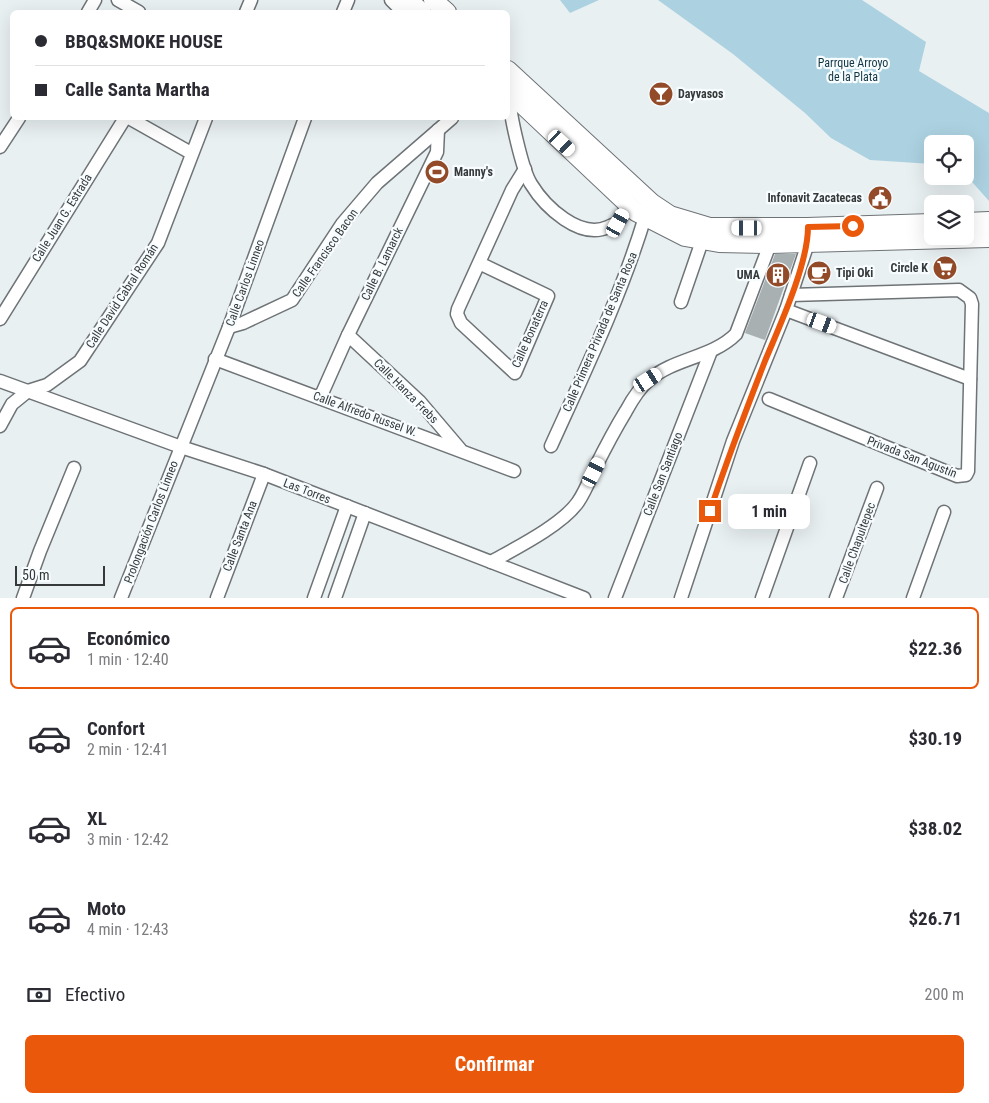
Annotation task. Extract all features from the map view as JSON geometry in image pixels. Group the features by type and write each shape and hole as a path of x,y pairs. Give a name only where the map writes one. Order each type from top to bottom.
{"main road":[{"path":"408,0 420,10"},
{"path":"433,0 445,10"},
{"path":"511,84 628,205 645,218 685,237 720,243 770,244 808,235"},
{"path":"511,84 670,216 710,227 808,235 891,232 989,238"},
{"path":"974,222 989,222"},
{"path":"891,232 924,225"}],"street":[{"path":"118,0 136,10"},
{"path":"391,0 401,10"},
{"path":"511,84 511,108 525,168 530,183 539,195 558,214 582,229 601,230 618,223 628,205"},
{"path":"0,146 18,120"},
{"name":"Calle Juan G. Estrada","path":"0,319 124,120"},
{"path":"132,120 191,154"},
{"name":"Calle David Cabral Román","path":"28,391 47,385 80,361 158,243 205,120"},
{"name":"Calle Carlos Linneo","path":"181,447 229,327 303,120"},
{"name":"Calle Francisco Bacon","path":"229,327 243,323 292,300 342,224 377,183 450,120"},
{"name":"Calle B. Lamarck","path":"320,398 348,335 436,152 438,130"},
{"name":"Calle Bonaterra","path":"479,263 548,296 515,373 461,322 457,314 479,263 512,190 525,168"},
{"name":"Calle Primera Privada de Santa Rosa","path":"551,446 607,322 645,218"},
{"path":"681,598 733,441 786,310 808,235"},
{"path":"681,302 702,241"},
{"path":"491,562 525,543 567,515 579,502 608,442 634,397 648,380 663,370 711,351 729,341 736,334 770,244"},
{"name":"Privada San Agustín","path":"769,399 957,476 963,476 968,471 972,304 970,298 959,290 791,295"},
{"path":"786,310 970,379"},
{"name":"Calle Hanza Frebs","path":"348,335 420,402 461,449"},
{"name":"Calle San Santiago","path":"614,598 711,351"},
{"name":"Calle Alfredo Russel W.","path":"215,359 461,449 514,471"},
{"name":"Las Torres","path":"1,382 181,447 264,474 584,598"},
{"path":"0,426 12,404 28,391"},
{"name":"Prolongación Carlos Linneo","path":"122,598 181,447"},
{"path":"762,598 810,464"},
{"path":"23,598 74,468"},
{"name":"Calle Santa Ana","path":"217,598 264,474"},
{"name":"Calle Chapultepec","path":"836,598 877,488"},
{"path":"314,598 347,506"},
{"path":"913,598 944,512"},
{"path":"335,598 365,513"}],"green space":[{"path":"560,0 599,0 570,13"},
{"name":"Parrque Arroyo de la Plata","path":"658,0 862,0 926,42 919,71 989,113 989,201 974,184 974,135 924,135 924,163 870,160 831,138 805,113 733,54"}],"building":[{"path":"775,254 796,254 765,340 745,333"}],"place":[{"name":"Dayvasos","path":"661,94"},
{"name":"Manny's","path":"437,172"},
{"name":"Infonavit Zacatecas","path":"880,198"},
{"name":"Circle K","path":"945,268"},
{"name":"Tipi Oki","path":"819,273"},
{"name":"UMA","path":"778,275"}],"route":[{"path":"710,511 733,441 786,310 808,243 808,227 853,226"}]}
